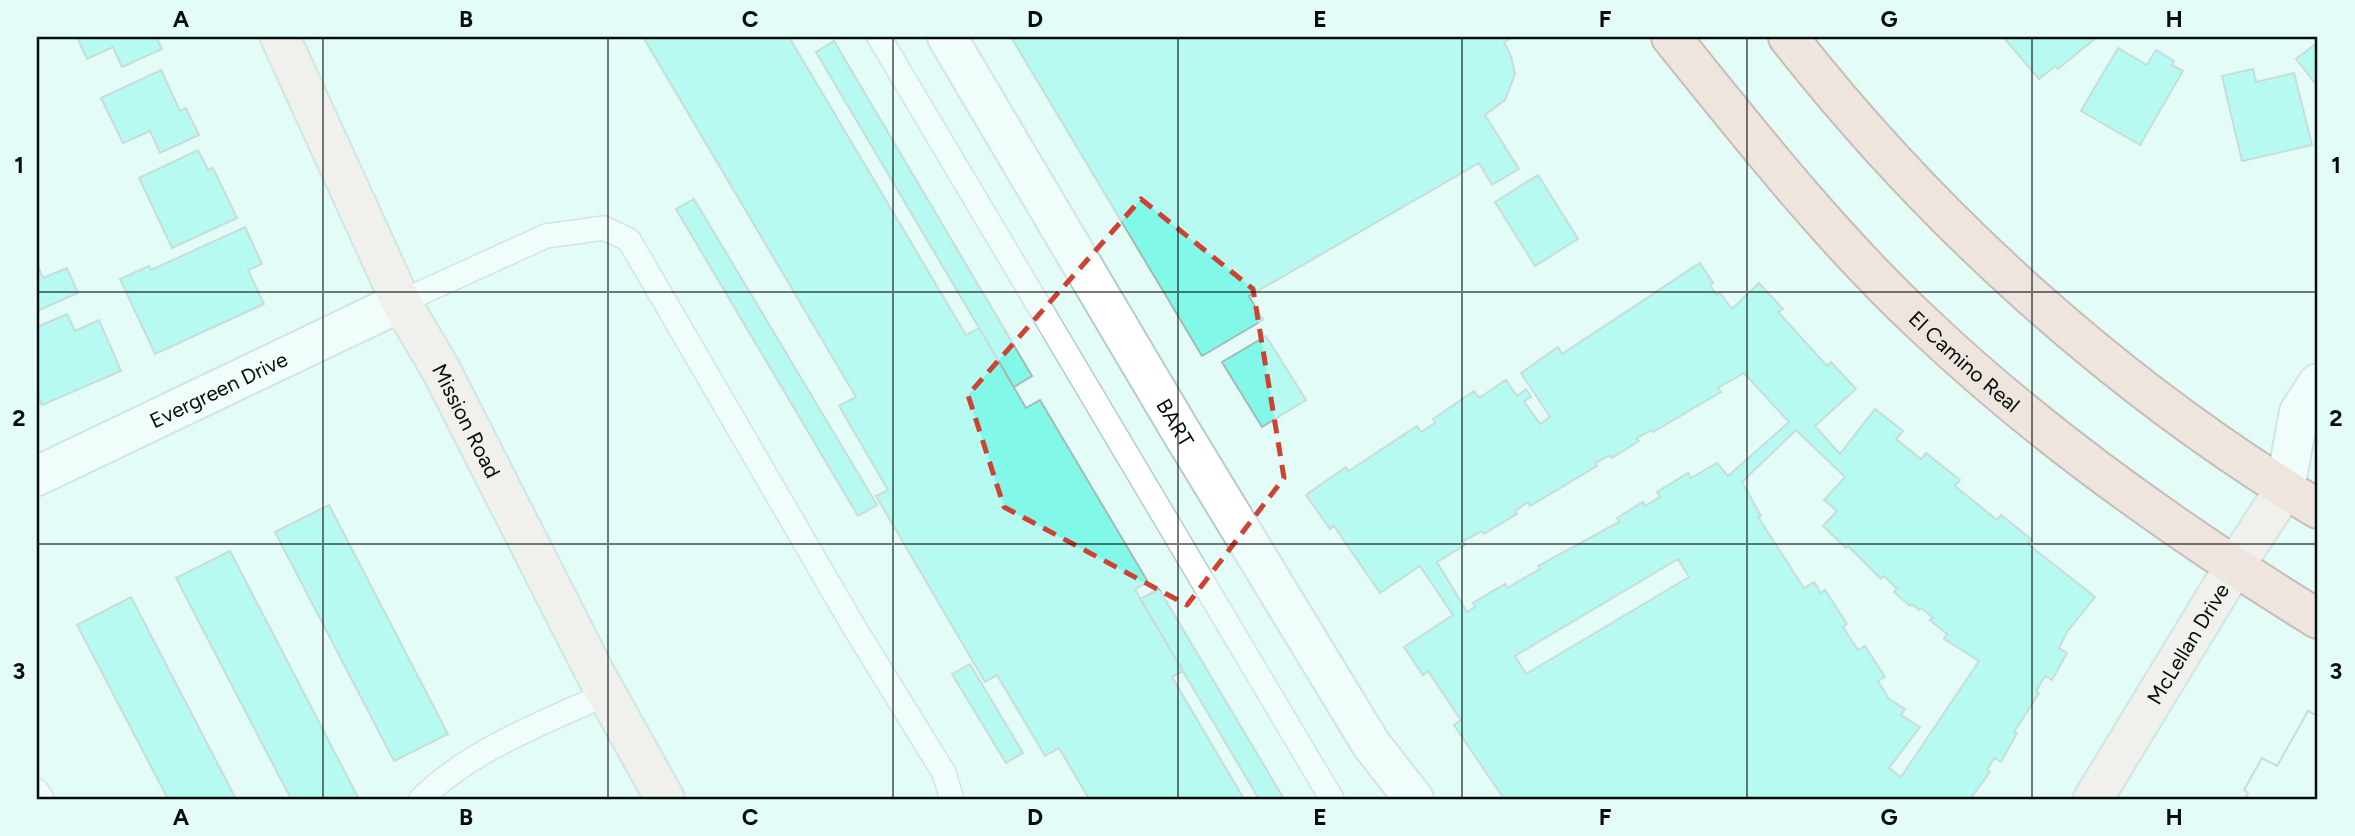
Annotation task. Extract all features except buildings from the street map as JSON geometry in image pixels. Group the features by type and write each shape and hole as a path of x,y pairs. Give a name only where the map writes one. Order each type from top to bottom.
{"main road":[{"name":"Mission Road","path":"280,37 401,302 440,370 607,694 665,799"},
{"name":"El Camino Real","path":"1671,37 1765,154 1922,324 2024,412 2145,505 2234,567 2318,619"},
{"path":"1788,37 1898,164 1989,257 2092,349 2197,429 2318,509"},
{"name":"McLellan Drive","path":"2093,799 2234,567 2285,489"}],"street":[{"name":"BART","path":"947,37 1180,430 1371,744 1414,799"},
{"name":"Evergreen Drive","path":"37,476 401,302"},
{"name":"McLellan Drive","path":"2285,489 2299,412 2318,383"},
{"name":"McLellan Drive","path":"2285,489 2318,467"}],"lane":[{"path":"879,37 1332,799"},
{"path":"401,302 546,236 604,228 629,240 854,627 944,773 951,799"},
{"path":"421,799 438,782 485,751 607,694"},
{"path":"37,790 41,799"}],"highlighted area":[{"path":"1141,199 1253,289 1284,478 1187,605 1004,507 968,395"}]}
